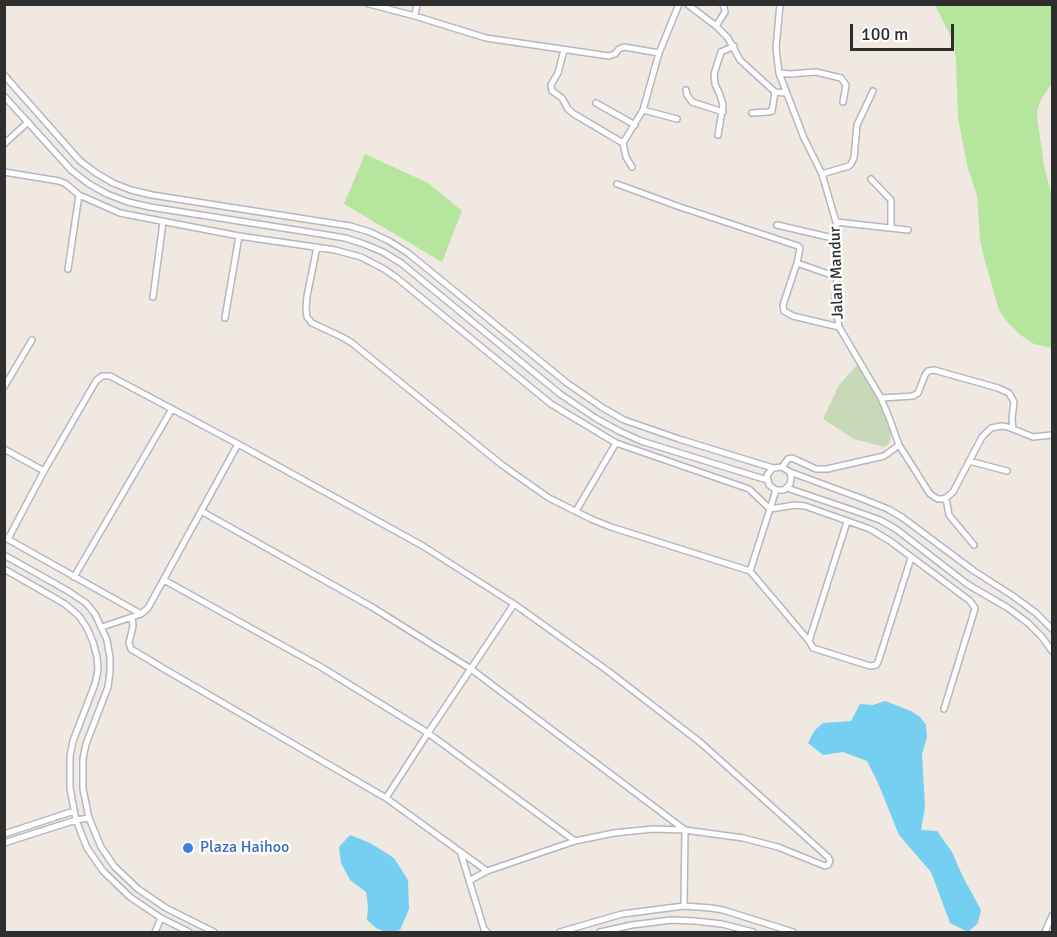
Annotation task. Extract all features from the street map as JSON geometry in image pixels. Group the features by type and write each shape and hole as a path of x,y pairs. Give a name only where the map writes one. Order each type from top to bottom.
{"street":[{"path":"369,4 486,38 609,56 624,47 658,53"},
{"path":"415,16 417,4"},
{"path":"632,167 626,157 623,143 643,110 658,53 679,4"},
{"path":"687,4 716,26 734,46 740,60 775,92 786,93"},
{"path":"716,26 725,12 723,4"},
{"name":"Jalan Mandur","path":"780,4 777,40 779,73 804,138 822,174 836,222 839,254 835,300 839,327 880,398 899,445 930,494 938,499 946,498"},
{"path":"718,135 723,112 714,74 721,52 734,46"},
{"path":"564,50 558,73 551,85 552,91 574,114 623,143"},
{"path":"779,73 816,72 841,78 846,85 843,102"},
{"path":"4,75 80,161 113,183 152,195 350,226 389,241 408,253 567,383 603,408 624,420 645,428 773,468 782,467 888,509 1013,596 1053,629"},
{"path":"686,90 692,102 723,112"},
{"path":"822,174 849,166 853,161 857,125 873,90"},
{"path":"752,113 772,111 775,92"},
{"path":"4,96 71,170 107,194 150,207 345,238 383,252 401,263 560,394 597,419 641,441 767,480"},
{"path":"596,103 635,125"},
{"path":"643,110 677,119"},
{"path":"4,144 27,123"},
{"path":"4,172 59,180 79,195 120,213 239,236 348,253 372,262 397,278 551,404 616,443 749,489 770,509"},
{"path":"871,179 891,201 891,228"},
{"path":"617,184 798,246 800,248 797,262 783,305 784,311 793,316 839,327"},
{"path":"68,269 79,195"},
{"path":"153,297 163,222"},
{"path":"836,222 908,230"},
{"path":"777,225 837,239"},
{"path":"225,318 239,236"},
{"path":"317,248 306,308 307,317 312,323 352,343 516,476 549,498 611,527 750,571 810,641 813,648 870,666 876,664 911,558"},
{"path":"797,262 837,277"},
{"path":"4,387 32,340"},
{"path":"880,398 913,396 918,393 928,371 934,369 1009,393 1014,402 1013,429"},
{"path":"141,614 6,538 96,381 102,376 110,376 423,546 514,604 608,670 685,730 830,861 825,866 778,847 743,837 672,829 634,830 575,841 487,871 469,880"},
{"path":"74,577 172,409"},
{"path":"974,545 949,515 946,498 952,492 986,431 994,426 1008,427 1033,437 1053,435"},
{"path":"576,511 616,443"},
{"path":"102,627 141,614 148,608 238,444"},
{"path":"782,467 788,459 792,458 816,469 827,469 884,456 899,445"},
{"path":"4,449 44,471"},
{"path":"969,461 1007,471"},
{"path":"773,468 769,471 768,485 780,491 790,484 790,472"},
{"path":"787,488 858,512 896,529 967,584 1008,608 1028,623 1053,651"},
{"path":"750,571 776,490"},
{"path":"770,509 795,505 805,506 881,535 970,601 975,608 944,709"},
{"path":"201,511 372,607 471,669 685,831"},
{"path":"810,641 848,522"},
{"path":"4,555 86,603 95,614 107,640 110,658 108,687 86,744 83,759 83,789 89,818 101,847 114,866 138,889 166,908 214,933"},
{"path":"4,569 65,604 79,615 93,642 98,670 70,756 70,788 74,811 87,848 104,871 130,897 189,933"},
{"path":"164,580 321,667 428,734 575,841"},
{"path":"386,798 514,604"},
{"path":"132,617 129,643 131,648 386,798 487,871"},
{"path":"1044,621 1053,618"},
{"path":"4,834 74,811"},
{"path":"4,843 89,818"},
{"path":"28,826 31,834"},
{"path":"684,906 685,831"},
{"path":"460,852 487,933"},
{"path":"560,933 622,914 684,906 723,910 793,933"},
{"path":"1045,933 1053,916"},
{"path":"154,933 161,918"},
{"path":"600,933 632,925 671,920 722,924 753,933"}],"green space":[{"path":"935,5 1052,5 1052,83 1041,100 1037,116 1044,166 1052,196 1052,348 1034,344 1022,336 1007,322 999,310 984,258 980,239 977,195 968,169 958,117 954,43"},
{"path":"365,154 428,183 462,211 442,262 344,204"},
{"path":"858,364 884,412 892,434 889,444 884,447 854,439 823,419 839,385"}],"water":[{"path":"885,701 911,711 926,725 927,737 922,754 925,807 921,830 937,831 952,852 981,910 978,923 968,932 950,923 931,872 899,835 867,761 843,752 823,755 808,743 814,731 823,723 851,721 860,704 873,705"},
{"path":"350,835 370,843 394,858 408,880 409,909 400,930 386,932 376,928 367,920 366,892 350,880 341,863 339,847"}],"place":[{"name":"Plaza Haihoo","path":"188,848"}]}
